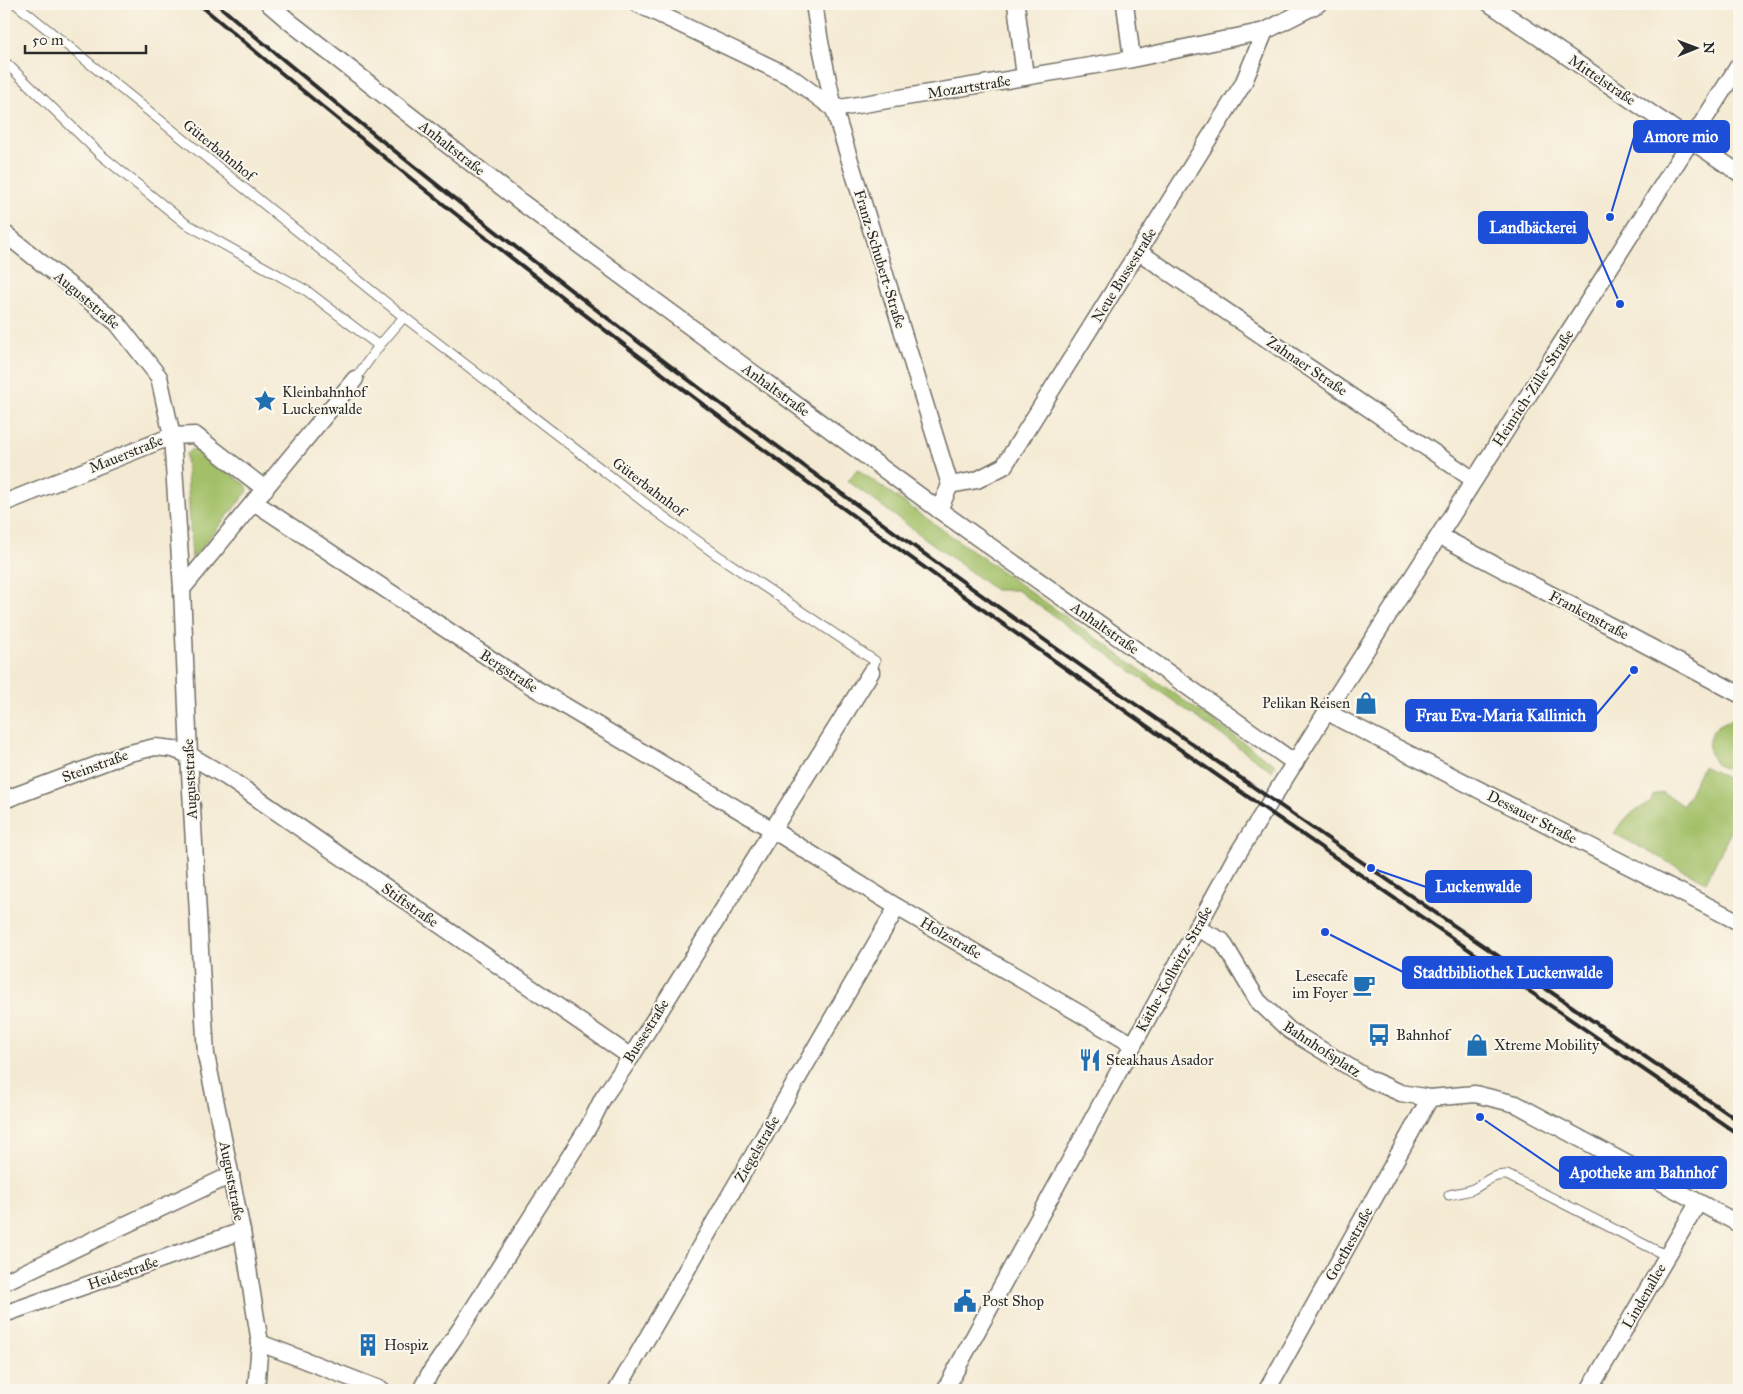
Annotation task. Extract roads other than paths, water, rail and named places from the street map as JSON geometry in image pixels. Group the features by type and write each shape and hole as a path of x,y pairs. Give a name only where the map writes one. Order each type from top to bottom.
{"street":[{"name":"Anhaltstraße","path":"269,4 521,202 938,510 1295,763"},
{"path":"638,4 791,77 834,109"},
{"name":"Franz-Schubert-Straße","path":"814,4 834,109 950,485"},
{"path":"1016,4 1026,77"},
{"path":"1125,4 1132,59"},
{"name":"Mozartstraße","path":"834,109 1132,59 1265,30 1318,4"},
{"name":"Mittelstraße","path":"1490,4 1739,173"},
{"name":"Neue Bussestraße","path":"950,485 977,480 1004,466 1243,84 1265,30"},
{"name":"Heinrich-Zille-Straße","path":"1327,711 1739,65"},
{"name":"Auguststraße","path":"6,239 117,323 159,377 172,436 182,589 189,755 206,1055 242,1231 260,1344 256,1390"},
{"name":"Zahnaer Straße","path":"1139,252 1474,480"},
{"path":"182,589 355,380"},
{"name":"Mauerstraße","path":"4,503 172,436 195,435 265,489"},
{"path":"938,510 950,485"},
{"name":"Bergstraße","path":"254,502 533,687 771,830"},
{"name":"Frankenstraße","path":"1440,536 1739,694"},
{"name":"Bussestraße","path":"421,1390 430,1373 589,1126 603,1098 871,672"},
{"name":"Käthe-Kollwitz-Straße","path":"945,1390 1235,858 1327,711"},
{"name":"Dessauer Straße","path":"1327,711 1340,720 1739,922"},
{"name":"Steinstraße","path":"4,800 126,754 156,748 173,749 189,755"},
{"name":"Stiftstraße","path":"189,755 225,776 630,1057"},
{"name":"Holzstraße","path":"771,830 897,907 1132,1044"},
{"name":"Ziegelstraße","path":"617,1390 897,907"},
{"name":"Bahnhofsplatz","path":"1196,928 1222,941 1258,1000 1289,1030 1369,1080 1401,1093 1430,1098 1475,1094 1516,1104 1739,1224"},
{"name":"Goethestraße","path":"1267,1390 1430,1098"},
{"path":"4,1282 231,1175"},
{"name":"Lindenallee","path":"1589,1390 1698,1203"},
{"name":"Heidestraße","path":"4,1314 242,1231"},
{"path":"260,1344 382,1390"}],"lane":[{"name":"Güterbahnhof","path":"16,4 404,317 653,509 717,555 875,661 871,672"},
{"path":"4,62 101,155 185,223 308,291 379,346"},
{"path":"355,380 379,346 404,317"},
{"path":"1449,1195 1472,1189 1489,1178 1500,1174 1507,1175 1667,1256"}],"railway":[{"path":"199,4 383,156 571,304 762,448 1149,728 1739,1135"},
{"path":"217,4 399,155 584,301 773,443 963,582 1156,719 1739,1121"}],"place":[{"name":"Amore mio","path":"1610,217"},
{"name":"Landbäckerei","path":"1620,304"},
{"name":"Kleinbahnhof Luckenwalde","path":"265,401"},
{"name":"Frau Eva-Maria Kallinich","path":"1634,670"},
{"name":"Pelikan Reisen","path":"1366,703"},
{"name":"Luckenwalde","path":"1371,868"},
{"name":"Stadtbibliothek Luckenwalde","path":"1325,932"},
{"name":"Lesecafe im Foyer","path":"1364,985"},
{"name":"Bahnhof","path":"1379,1035"},
{"name":"Xtreme Mobility","path":"1477,1045"},
{"name":"Steakhaus Asador","path":"1090,1060"},
{"name":"Apotheke am Bahnhof","path":"1480,1117"},
{"name":"Post Shop","path":"965,1301"},
{"name":"Hospiz","path":"368,1345"}]}
